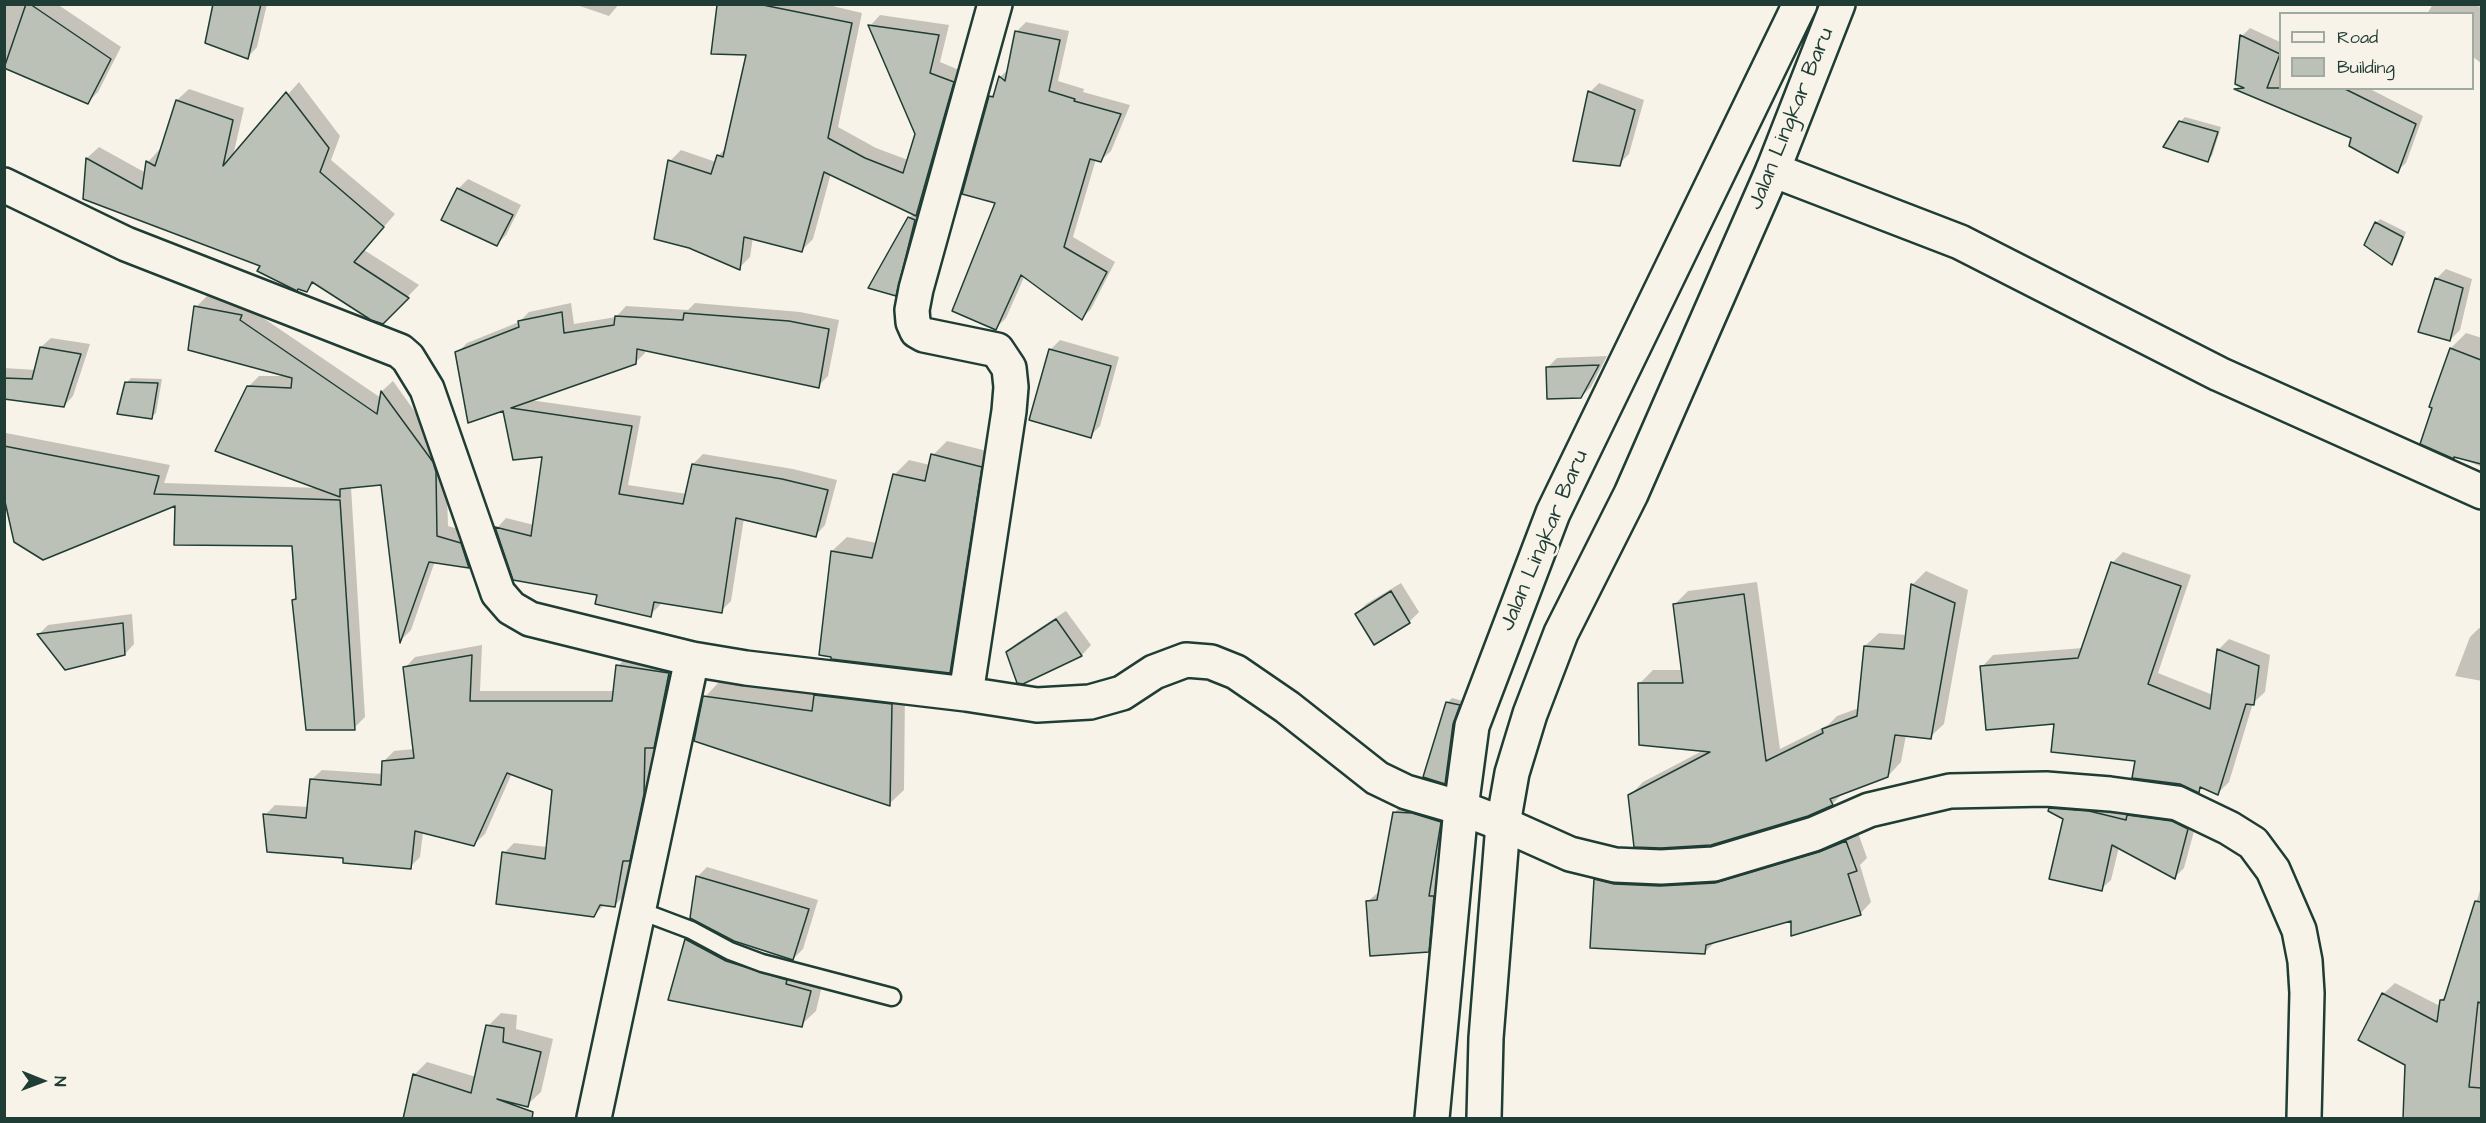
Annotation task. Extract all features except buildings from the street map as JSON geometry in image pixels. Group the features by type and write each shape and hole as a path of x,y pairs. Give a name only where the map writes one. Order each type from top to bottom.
{"main road":[{"path":"966,694 1009,411 1011,387 1009,368 997,350 924,335 917,331 913,322 912,310 995,4"},
{"name":"Jalan Lingkar Baru","path":"1432,1119 1461,808 1472,726 1553,513 1800,4"},
{"name":"Jalan Lingkar Baru","path":"1484,1119 1486,1038 1503,825 1512,773 1530,714 1561,633 1630,494 1773,170 1838,4"},
{"path":"1773,170 1960,242 2219,374 2481,492"},
{"path":"4,185 126,244 400,351 412,361 427,388 498,593 505,603 530,619 692,659 1036,705 1090,702 1122,693 1154,672 1186,660 1211,662 1236,672 1287,707 1377,778 1406,792 1461,808 1570,854 1615,864 1661,867 1714,864 1814,834 1869,810 1950,791 2046,789 2110,794 2177,803 2229,828 2253,843 2273,870 2299,930 2307,993 2304,1119"},
{"path":"594,1119 692,659"}],"lane":[{"path":"639,910 691,930 730,951 762,963 892,997"}]}
